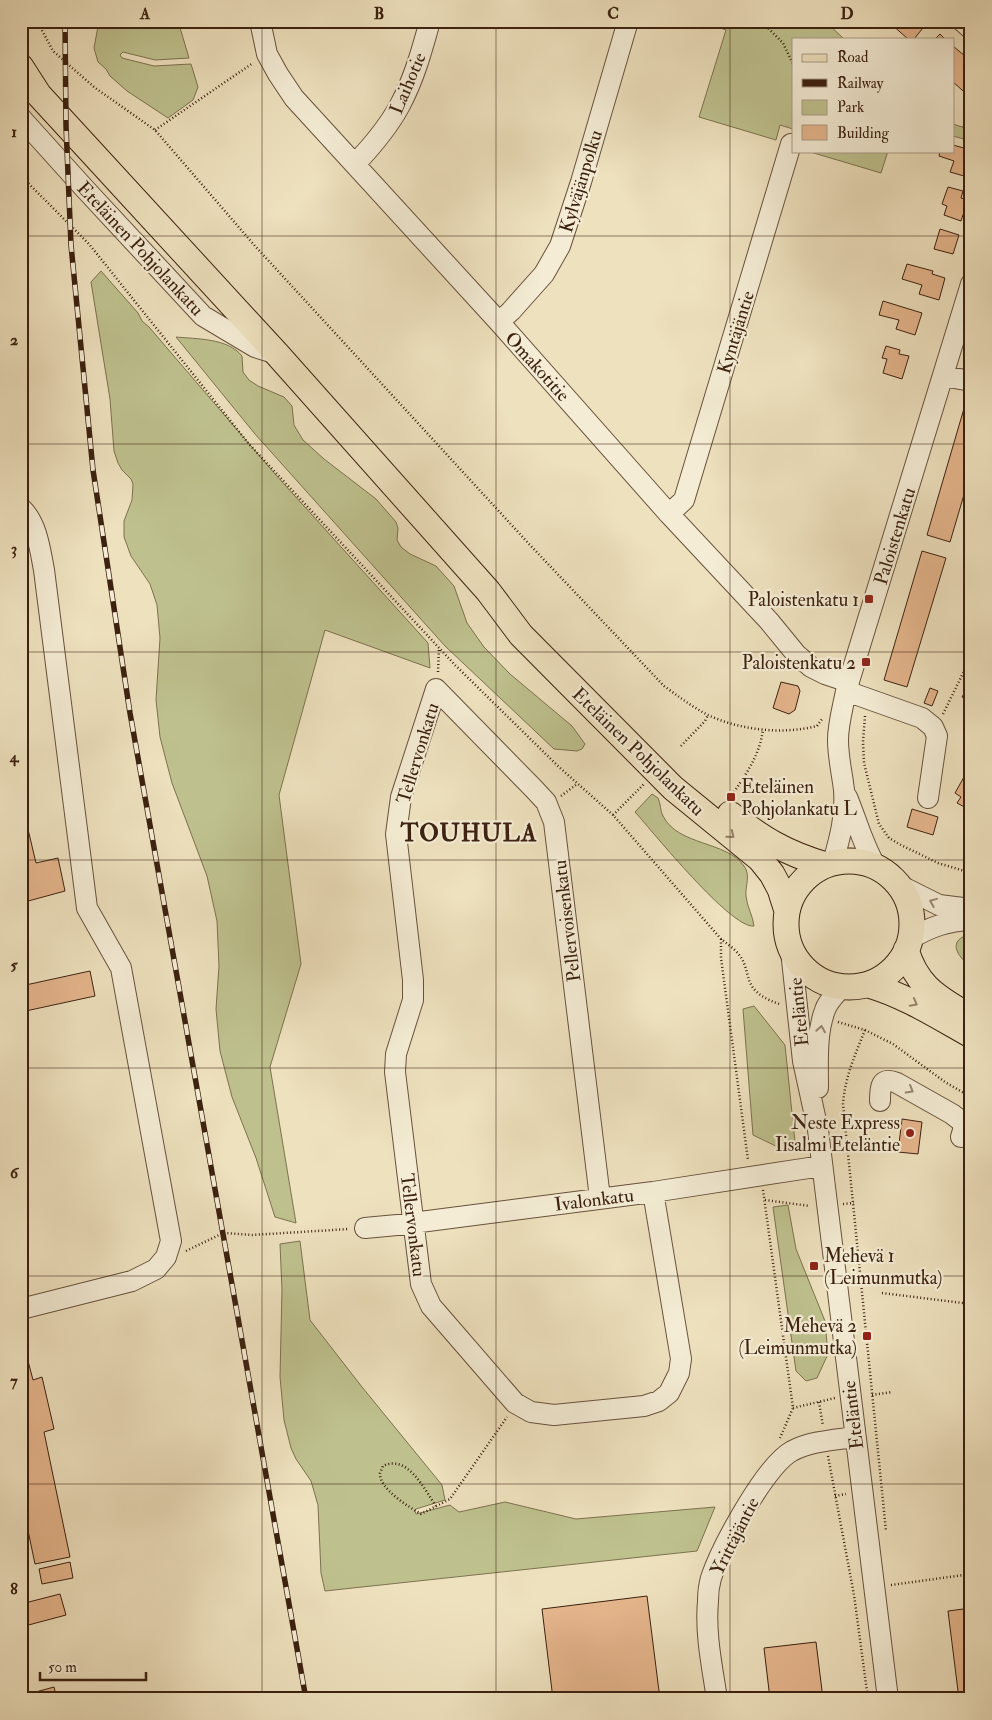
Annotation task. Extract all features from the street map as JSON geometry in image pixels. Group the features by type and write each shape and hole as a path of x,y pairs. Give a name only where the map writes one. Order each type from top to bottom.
{"main road":[{"name":"Eteläinen Pohjolankatu","path":"21,67 30,88 277,354 488,591 520,635 673,788 760,859 772,874 780,889 787,911"},
{"name":"Eteläinen Pohjolankatu","path":"488,591 531,624 659,754 700,791 766,840 789,852 829,863"},
{"path":"869,985 890,972 899,962 908,945 912,924 910,908 899,885 890,876 876,867 860,862 829,863 812,872 802,882 794,893 787,911 785,930 791,951 802,966 827,984 841,988 869,985 891,992 914,1002 971,1035"},
{"path":"908,945 912,968 925,987 939,998 971,1016"}],"street":[{"name":"Omakotitie","path":"260,21 267,54 294,98 356,163 796,654 811,667 848,687 922,718 933,727"},
{"name":"Laihotie","path":"356,163 387,125 400,105 417,66 430,21"},
{"name":"Kylväjänpolku","path":"499,322 544,274 560,246 581,182 628,21"},
{"path":"962,21 971,29"},
{"name":"Eteläinen Pohjolankatu","path":"21,118 203,316 256,348 277,354"},
{"name":"Kyntäjäntie","path":"669,514 684,500 791,144"},
{"name":"Paloistenkatu","path":"829,863 842,832 844,791 838,757 838,739 848,687 971,284"},
{"path":"943,376 971,382"},
{"path":"21,508 32,525 38,540 44,570 87,908 121,968 171,1241 166,1256 156,1269 132,1280 21,1309"},
{"name":"Pellervoisenkatu","path":"436,689 546,802 554,822 600,1198"},
{"name":"Tellervonkatu","path":"436,689 401,797 396,834 413,980 413,1000 396,1054 395,1072 421,1284 431,1306 516,1403 531,1412 554,1415 644,1406 659,1400 669,1392 679,1373 681,1359 653,1192"},
{"path":"928,798 937,736 933,727"},
{"name":"Paloistenkatu","path":"844,791 864,844 876,867"},
{"path":"899,885 939,905 971,909"},
{"path":"908,945 928,928 957,920 971,920"},
{"name":"Eteläntie","path":"791,951 803,1061 818,1130 888,1699"},
{"name":"Eteläntie","path":"818,1130 820,1029 825,1010 841,988"},
{"path":"880,1101 880,1087 883,1083 887,1081 897,1083 957,1117 964,1127 961,1137"},
{"name":"Ivalonkatu","path":"366,1228 653,1192 822,1166"},
{"name":"Yrittäjäntie","path":"717,1699 707,1630 710,1580 746,1506 774,1466 790,1452 825,1441 855,1437"}],"path":[{"path":"37,21 54,51 94,87 155,130 255,246 530,545 664,686 687,704 708,715 744,726 791,730 812,728 822,721 824,714"},
{"path":"761,21 782,43 792,62"},
{"path":"155,130 267,54"},
{"path":"21,176 89,244 249,444 439,647 559,767 613,815 721,939 739,954 744,962 751,986 768,1000 785,1006"},
{"path":"436,689 439,647"},
{"path":"933,727 940,718 971,658"},
{"path":"866,712 863,742 864,763 879,824 889,838 901,845 938,863 971,872"},
{"path":"682,746 705,721 708,715"},
{"path":"731,797 754,760 761,744 763,729"},
{"path":"613,815 645,782"},
{"path":"721,939 721,958 793,1408 819,1402 854,1595 868,1699"},
{"path":"832,1020 865,1030 893,1044 945,1082 971,1098"},
{"path":"865,1030 848,1072 845,1083 844,1104 886,1536"},
{"path":"166,1256 183,1252 223,1233 252,1235 366,1228"},
{"path":"882,1293 971,1304"},
{"path":"872,1395 892,1392"},
{"path":"436,1506 412,1472 400,1465 390,1463 383,1466 380,1474 383,1484 403,1504 421,1514 436,1506 450,1498 516,1403"},
{"path":"892,1593 891,1585 971,1574"}],"green space":[{"path":"99,21 178,21 189,58 155,60 123,52 120,55 122,58 154,66 191,64 198,87 193,100 168,118 127,91 98,62 94,48"},
{"path":"699,21 825,21 843,38 792,38 792,129 780,125 776,140 699,117 726,30"},
{"path":"954,124 971,130 971,141 954,136"},
{"path":"810,152 888,152 881,173"},
{"path":"101,271 275,474 428,643 430,668 325,630 279,795 301,964 270,1067 296,1223 275,1217 256,1158 232,1097 220,1051 216,1009 219,966 217,921 207,876 172,783 160,737 156,700 160,638 157,605 150,584 131,556 124,537 124,521 132,500 133,484 131,479 122,470 114,451 110,399 91,282"},
{"path":"176,337 211,340 229,346 242,356 243,372 249,380 284,397 292,406 294,425 303,440 324,459 376,499 396,522 398,528 397,540 401,547 410,554 436,566 454,586 467,623 484,647 510,674 572,726 585,744 582,749 577,751 554,749 445,646 255,434"},
{"path":"652,794 658,798 662,814 670,826 680,833 726,852 744,866 747,873 747,900 754,926 743,923 711,897 674,858 635,812"},
{"path":"971,934 971,967 958,953 956,944 958,940"},
{"path":"754,1006 785,1045 795,1142 788,1152 753,1135 743,1009"},
{"path":"788,1205 796,1249 825,1321 828,1354 817,1378 806,1381 796,1371 773,1207"},
{"path":"300,1241 310,1320 442,1485 445,1500 416,1509 416,1514 450,1505 459,1512 505,1502 576,1519 715,1507 697,1551 325,1591 321,1573 318,1505 311,1481 291,1448 284,1420 280,1377 282,1290 280,1244"}],"building":[{"path":"893,21 925,21 927,23 915,38 907,38 891,24"},
{"path":"940,34 944,38 936,38"},
{"path":"954,47 971,61 971,98 954,83"},
{"path":"967,112 971,114 971,130 963,127"},
{"path":"954,145 971,150 971,178 950,172 954,161 939,156 940,152 954,152"},
{"path":"948,187 963,191 961,198 968,200 961,221 944,215 947,206 942,204"},
{"path":"940,229 959,235 953,254 934,249"},
{"path":"907,264 933,271 932,274 945,278 939,300 919,294 922,285 902,279"},
{"path":"883,301 922,313 915,335 896,329 899,320 879,315"},
{"path":"886,346 900,350 899,354 909,356 902,379 883,373 887,359 882,358"},
{"path":"21,367 27,369 21,385"},
{"path":"965,405 971,407 971,471 950,542 927,535"},
{"path":"922,551 946,558 907,687 884,680"},
{"path":"971,681 971,702 962,697"},
{"path":"781,682 798,686 800,691 795,710 789,714 773,708"},
{"path":"930,688 938,691 932,706 924,703"},
{"path":"969,768 971,769 970,810 957,803 961,797 955,793"},
{"path":"912,809 938,817 933,835 907,827"},
{"path":"27,825 36,863 58,858 65,891 21,903 21,826"},
{"path":"90,971 95,996 21,1012 21,986"},
{"path":"902,1119 922,1122 918,1154 898,1152"},
{"path":"21,1334 33,1380 42,1377 54,1429 44,1432 70,1557 35,1564 21,1497"},
{"path":"70,1562 73,1578 42,1584 39,1569"},
{"path":"60,1594 66,1615 21,1627 21,1604"},
{"path":"647,1596 660,1699 553,1699 542,1609"},
{"path":"971,1608 971,1699 959,1699 948,1611"},
{"path":"816,1642 823,1699 770,1699 764,1648"},
{"path":"54,1687 57,1699 21,1699 21,1696"}],"railway":[{"path":"65,21 66,126 71,245 93,470 130,713 306,1699"}],"place":[{"name":"Paloistenkatu 1","path":"869,599"},
{"name":"Paloistenkatu 2","path":"866,662"},
{"name":"Eteläinen Pohjolankatu L","path":"731,797"},
{"name":"Neste Express Iisalmi Eteläntie","path":"910,1133"},
{"name":"Mehevä 1 (Leimunmutka)","path":"814,1266"},
{"name":"Mehevä 2 (Leimunmutka)","path":"867,1336"}],"district":[{"name":"TOUHULA","path":"469,833"}]}
